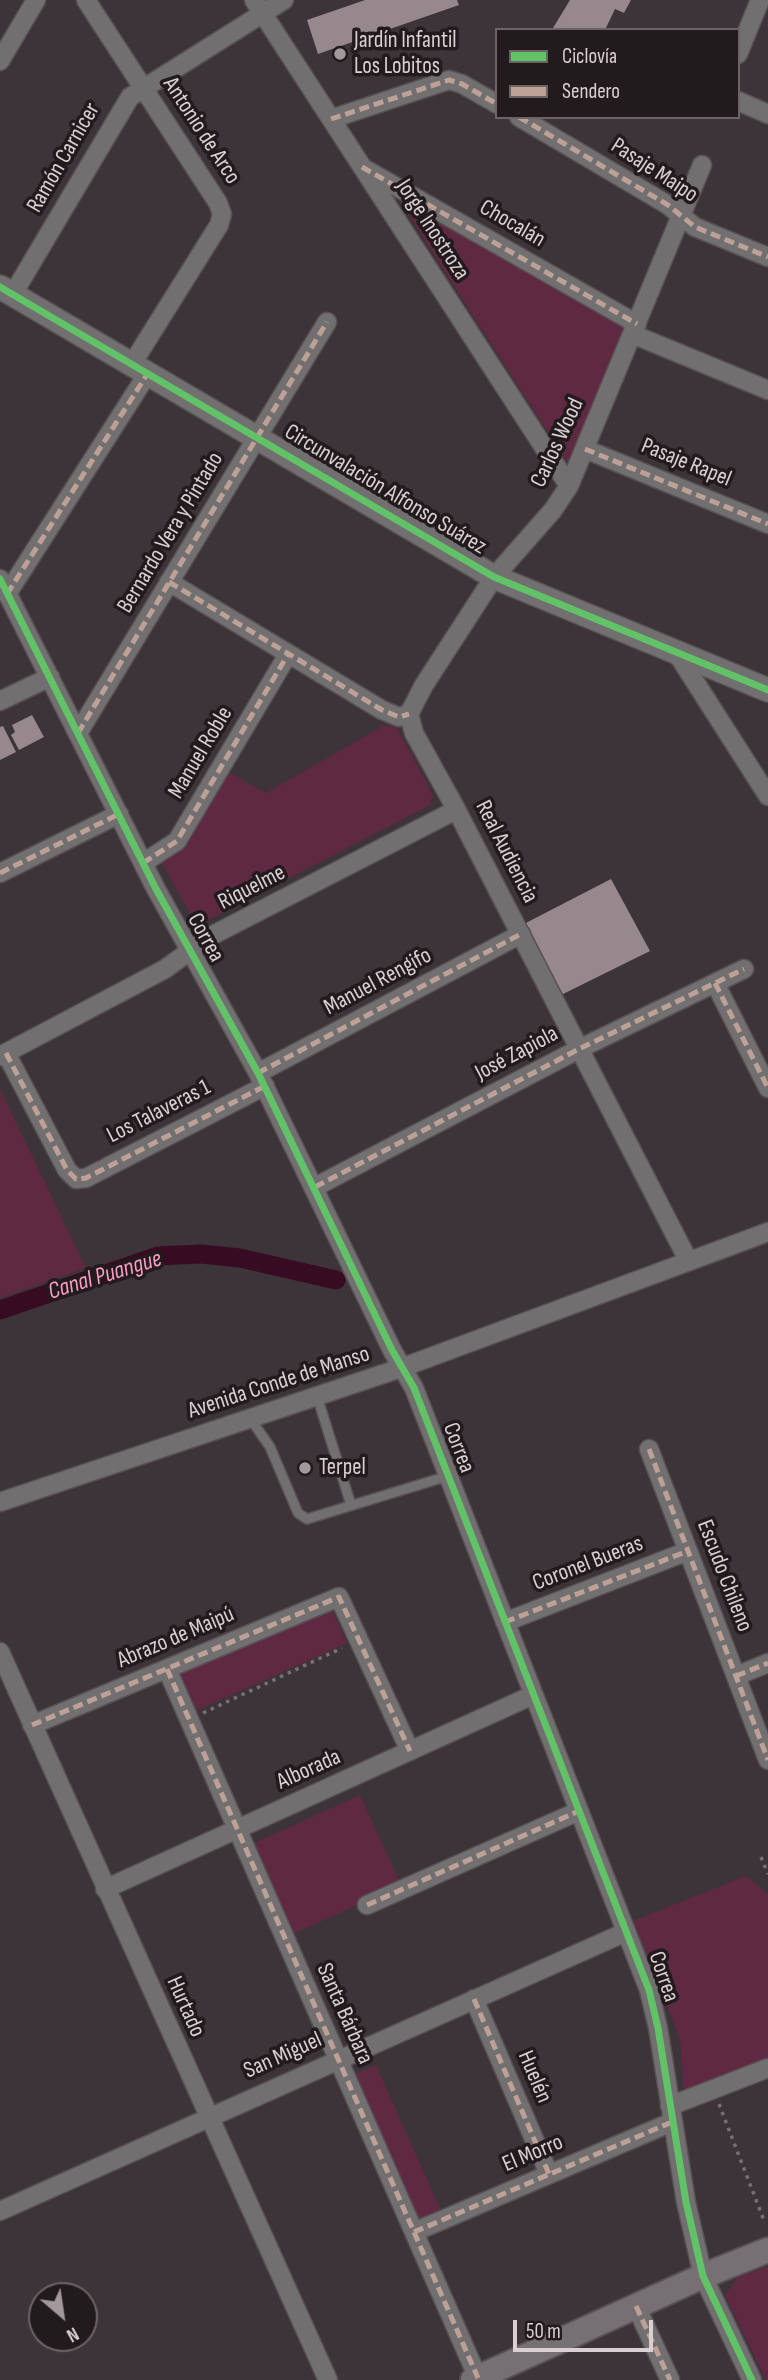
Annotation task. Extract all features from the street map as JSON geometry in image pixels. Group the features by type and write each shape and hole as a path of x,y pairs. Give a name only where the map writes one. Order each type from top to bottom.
{"main road":[{"path":"476,2379 636,2306 768,2250"}],"street":[{"path":"0,61 36,0"},
{"name":"Antonio de Arco","path":"3,586 24,571 140,369 219,225 222,214 218,203 86,0"},
{"name":"Ramón Carnicer","path":"6,290 125,102 258,7 284,0"},
{"path":"740,49 760,0"},
{"name":"Jorge Inostroza","path":"258,7 569,486"},
{"path":"331,119 449,80 458,82 495,103"},
{"path":"740,102 768,114"},
{"name":"Pasaje Maipo","path":"522,119 695,227 768,257"},
{"name":"Carlos Wood","path":"409,714 424,685 494,577 553,510 569,486 702,165"},
{"name":"Chocalán","path":"362,167 634,329 768,390"},
{"name":"Circunvalación Alfonso Suárez","path":"6,290 494,577 768,690"},
{"name":"Bernardo Vera y Pintado","path":"78,733 327,322"},
{"name":"Pasaje Rapel","path":"585,449 768,524"},
{"path":"169,582 287,656 382,710 399,717 409,714"},
{"name":"Correa","path":"3,586 190,953 262,1079 401,1368 414,1388 654,2008 671,2114 704,2276 752,2380"},
{"path":"676,652 768,796"},
{"name":"Manuel Roble","path":"143,863 177,841 287,656"},
{"path":"0,701 50,677"},
{"name":"Real Audiencia","path":"409,714 414,733 456,807 688,1260"},
{"name":"Riquelme","path":"3,1055 190,953 209,937 454,811 456,807"},
{"path":"0,873 118,814"},
{"name":"Manuel Rengifo","path":"262,1079 521,934"},
{"name":"José Zapiola","path":"315,1187 579,1049 744,969"},
{"path":"715,983 768,1088"},
{"name":"Los Talaveras 1","path":"3,1055 67,1170 76,1179 86,1178 262,1079"},
{"name":"Avenida Conde de Manso","path":"0,1502 401,1368 768,1232"},
{"name":"Escudo Chileno","path":"649,1449 768,1760"},
{"name":"Coronel Bueras","path":"505,1622 688,1552"},
{"name":"Abrazo de Maipú","path":"32,1725 339,1597 359,1641"},
{"path":"359,1641 410,1751"},
{"name":"Hurtado","path":"0,1652 328,2380"},
{"path":"736,1676 768,1663"},
{"name":"Santa Bárbara","path":"167,1669 476,2379"},
{"name":"Alborada","path":"105,1889 533,1695"},
{"path":"367,1905 579,1811"},
{"name":"San Miguel","path":"0,2211 207,2116 626,1932"},
{"name":"Huelén","path":"474,1999 549,2174"},
{"name":"El Morro","path":"414,2232 549,2174 671,2114 716,2088 768,2067"},
{"path":"636,2306 670,2380"}],"lane":[{"path":"317,1396 351,1506"},
{"path":"250,1418 270,1447 302,1517 312,1519 448,1476"}],"path":[{"path":"188,1719 359,1641"},
{"path":"761,1857 768,1874"},
{"path":"716,2088 718,2101 765,2223"}],"shaded area":[{"path":"390,186 629,326 569,465"},
{"path":"383,726 396,726 433,795 430,805 197,926 159,858 225,770 266,793"},
{"path":"0,1089 86,1268 0,1298"},
{"path":"330,1606 347,1643 196,1711 180,1673"},
{"path":"360,1795 401,1885 289,1936 248,1846"},
{"path":"746,1876 768,1894 768,2059 684,2093 680,2038 633,1921"},
{"path":"376,2065 440,2209 417,2220 353,2075"},
{"path":"768,2266 766,2380 725,2295 738,2277"}],"building":[{"path":"365,0 457,0 459,5 318,54 307,20"},
{"path":"570,0 631,0 624,13 615,9 606,28 553,28"},
{"path":"32,715 44,737 19,750 11,735 15,732 12,725"},
{"path":"3,726 16,752 0,760 0,727"},
{"path":"611,879 650,951 559,996 520,926"}],"waterway":[{"name":"Canal Puangue","path":"0,1310 158,1256 201,1254 240,1258 336,1280"}],"marked path":[{"path":"331,119 449,80 462,84 495,103"},
{"path":"522,119 668,205 695,227 768,257"},
{"path":"362,167 637,324"},
{"path":"78,733 327,322"},
{"path":"7,594 148,373"},
{"path":"585,449 768,524"},
{"path":"169,582 382,710 399,717 409,714"},
{"path":"143,863 177,841 287,656"},
{"path":"0,873 119,814"},
{"path":"258,1073 521,934"},
{"path":"315,1187 579,1049 744,969"},
{"path":"715,983 768,1088"},
{"path":"6,1053 67,1170 76,1179 86,1178 265,1086"},
{"path":"649,1449 768,1760"},
{"path":"505,1622 688,1551"},
{"path":"32,1725 339,1597 410,1751"},
{"path":"736,1676 768,1663"},
{"path":"167,1669 478,2378"},
{"path":"367,1905 579,1811"},
{"path":"474,1999 549,2174"},
{"path":"414,2232 672,2122"},
{"path":"636,2306 670,2380"}],"cycle path":[{"path":"0,287 494,577 768,690"},
{"path":"0,579 156,889 258,1073 392,1350 414,1388 649,1990 658,2028 686,2202 703,2276 752,2380"}],"place":[{"name":"Jardín Infantil Los Lobitos","path":"340,54"},
{"name":"Terpel","path":"305,1468"}]}
